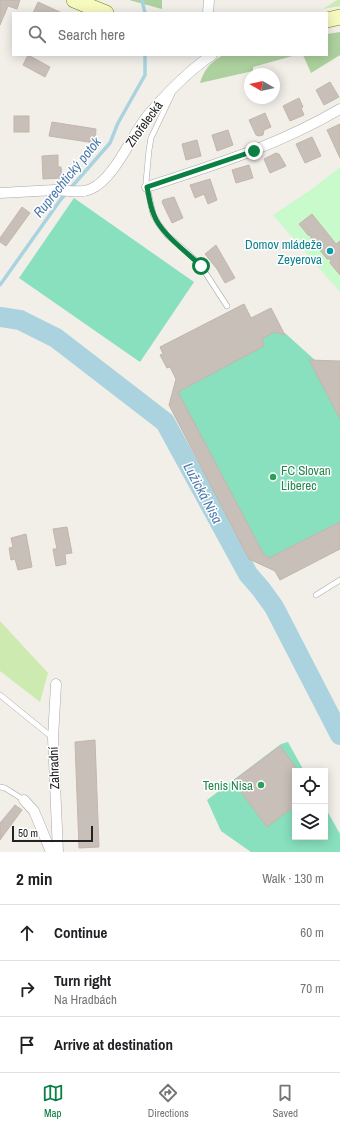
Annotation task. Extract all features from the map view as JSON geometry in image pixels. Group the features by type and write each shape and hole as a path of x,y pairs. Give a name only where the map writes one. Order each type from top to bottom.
{"main road":[{"path":"74,0 104,12"},
{"path":"328,20 340,17"}],"street":[{"path":"208,12 209,0"},
{"name":"Zhořelecká","path":"0,193 90,190 104,180 147,116 176,84 211,56"},
{"path":"147,187 254,151 318,122 340,109"},
{"name":"Zahradní","path":"56,684 53,738 58,852"},
{"path":"24,800 34,811 51,852"}],"lane":[{"path":"176,84 151,138 148,150 147,187 153,214 167,235 201,266 227,306"},
{"path":"316,595 340,580"},
{"path":"0,695 53,738"},
{"path":"0,787 5,788 24,800"}],"green space":[{"path":"129,0 162,0 162,9"},
{"path":"337,0 340,0 340,6 323,9"},
{"path":"340,32 340,55 311,73 303,56 328,56 328,34"},
{"path":"222,56 292,56 253,68 244,68 244,73 200,83 208,66"},
{"path":"340,167 340,292 273,215 312,189"},
{"path":"74,198 194,282 140,362 19,278"},
{"name":"FC Slovan Liberec","path":"244,304 251,318 271,308 281,328 278,330 286,334 316,361 340,361 340,549 280,580 275,571 249,559 169,405 176,379 170,367 167,368 160,355 163,354 160,347"},
{"path":"0,621 48,673 40,702 0,671"},
{"name":"Tenis Nisa","path":"288,742 302,768 292,768 292,840 328,840 328,812 340,834 340,852 251,852 221,831 207,800 281,744"}],"building":[{"path":"0,0 20,0 17,9 8,6 0,25"},
{"path":"38,2 60,12 33,12"},
{"path":"28,56 30,56 50,67 45,77 23,65"},
{"path":"330,82 339,97 324,105 316,90"},
{"path":"299,98 303,107 301,108 304,115 290,121 283,106"},
{"path":"265,113 271,127 264,130 263,135 256,135 249,120"},
{"path":"14,116 29,116 29,132 14,132"},
{"path":"52,122 96,129 95,143 49,136"},
{"path":"340,124 340,158 327,130"},
{"path":"228,130 233,145 217,151 212,135"},
{"path":"312,137 321,156 305,163 296,144"},
{"path":"197,140 201,156 186,160 182,144"},
{"path":"276,153 279,154 286,166 270,173 264,159"},
{"path":"58,155 58,167 61,167 62,178 43,179 42,156"},
{"path":"249,165 253,178 236,183 232,170"},
{"path":"210,179 217,200 208,204 204,194 195,198 190,185"},
{"path":"174,197 183,218 172,223 162,202 163,200"},
{"path":"22,207 30,213 6,246 0,242 0,238"},
{"name":"Domov mládeže Zeyerova","path":"312,214 336,244 340,241 340,275 330,263 331,259 327,259 311,239 311,236 308,235 299,224"},
{"path":"216,245 235,278 225,283 217,269 205,254"},
{"path":"244,304 251,318 271,308 285,335 274,332 262,339 264,346 178,392 263,553 269,558 340,522 340,549 280,580 275,571 249,559 169,405 176,379 170,367 167,368 160,355 163,354 160,347"},
{"path":"309,360 340,361 340,419"},
{"path":"67,527 72,553 65,554 66,564 56,566 53,549 57,549 53,529"},
{"path":"26,534 32,567 18,570 15,559 11,560 9,548 13,547 11,538"},
{"path":"95,740 99,847 79,848 75,742"},
{"path":"280,746 295,766 295,768 292,768 292,808 267,827 233,781"},
{"path":"15,805 22,810 0,840 0,823"}],"waterway":[{"name":"Ruprechtický potok","path":"142,0 145,12"},
{"name":"Ruprechtický potok","path":"0,285 61,199 110,143 118,123 145,75 145,56"},
{"name":"Lužická Nisa","path":"0,317 20,320 56,338 165,422 248,574 274,607 340,735"}],"place":[{"name":"Domov mládeže Zeyerova","path":"330,251"},
{"name":"FC Slovan Liberec","path":"273,477"},
{"name":"Tenis Nisa","path":"261,785"}],"route":[{"path":"201,266 167,235 158,223 153,214 147,187 254,151"}]}
